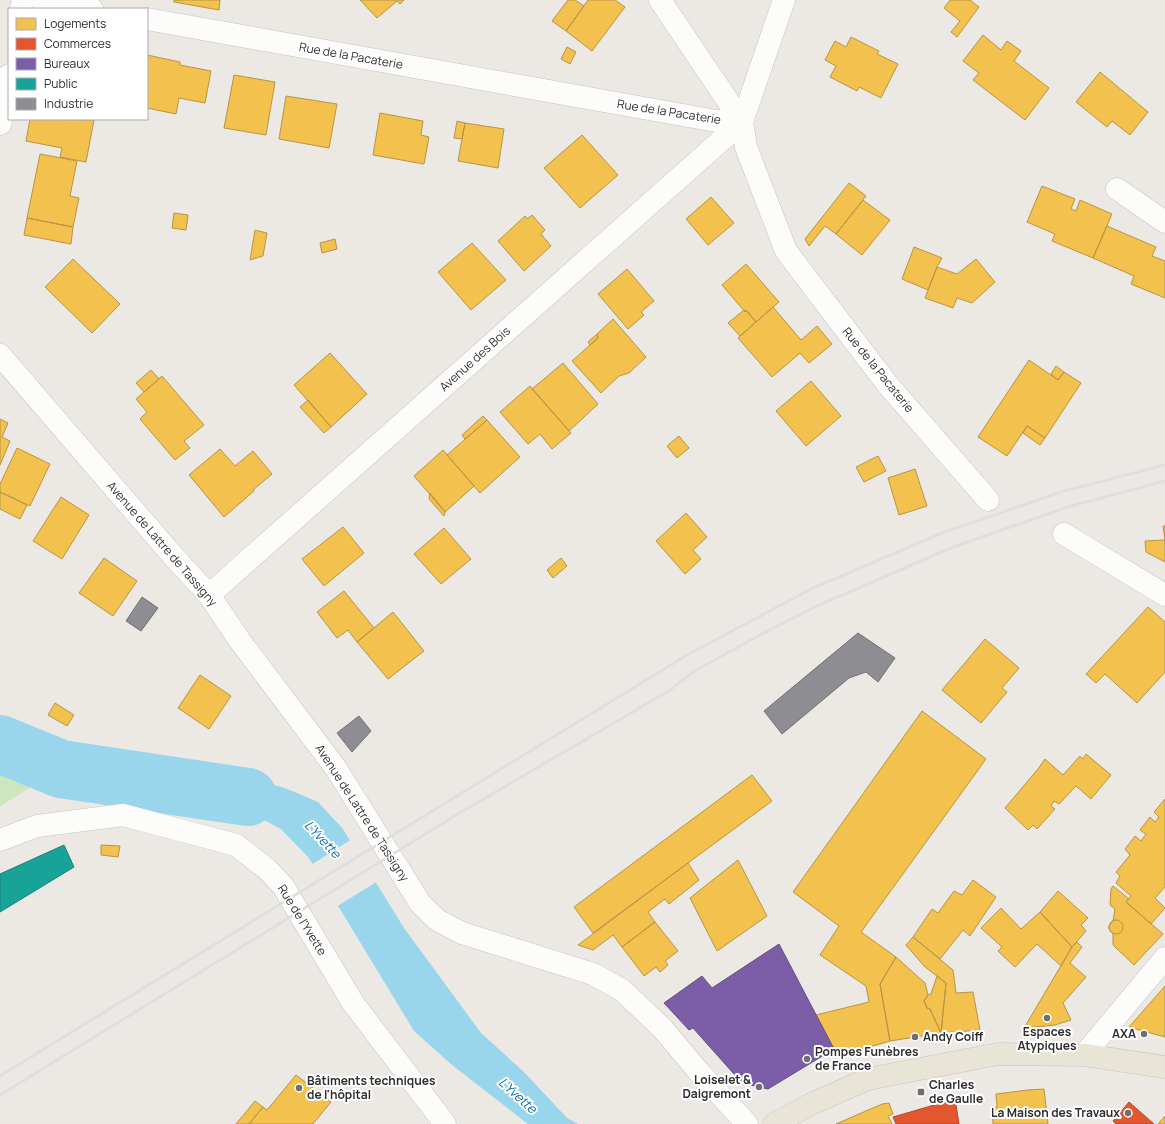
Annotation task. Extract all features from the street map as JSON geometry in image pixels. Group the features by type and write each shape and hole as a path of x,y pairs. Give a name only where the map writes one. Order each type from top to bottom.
{"main road":[{"path":"774,1124 811,1104 868,1079 998,1054 1084,1055 1165,1067"}],"street":[{"path":"42,0 86,8"},
{"path":"660,0 742,122"},
{"path":"742,122 784,0"},
{"name":"Rue de la Pacaterie","path":"148,19 716,121 742,122 746,147 786,251 888,385 988,500"},
{"path":"0,124 8,80"},
{"name":"Avenue des Bois","path":"209,595 742,122"},
{"path":"1117,189 1165,222"},
{"name":"Avenue de Lattre de Tassigny","path":"0,356 173,556 209,595 240,641 335,767 420,903 437,920 462,933 593,974 622,990 662,1028 699,1072 747,1124"},
{"path":"1064,534 1165,596"},
{"name":"Rue de l'Yvette","path":"0,840 37,826 123,815 236,845 267,869 283,886 352,1003 445,1124"},
{"path":"1084,1055 1165,958"}],"green space":[{"path":"0,744 61,769 0,806"}],"water":[{"path":"169,773 252,779 285,788 318,802 343,829 404,928 481,1033 525,1073 567,1118 578,1124 528,1124 452,1065 414,1031 309,858 281,829 244,809 170,803"}],"pier":[{"path":"352,839 378,881 336,907 311,865"}],"building: Logements":[{"path":"174,0 220,0 219,10 174,2"},
{"path":"360,0 404,0 400,4 397,1 377,18"},
{"path":"568,0 575,0 584,6 566,31 552,21"},
{"path":"588,0 615,0 625,7 592,51 566,31"},
{"path":"950,0 970,0 979,7 957,37 951,32 960,21 944,8"},
{"path":"983,35 1001,50 1007,41 1021,51 1014,61 1049,88 1025,120 973,80 979,73 963,61"},
{"path":"851,37 879,51 877,54 898,64 881,98 859,87 857,91 830,77 836,66 825,60 835,41 846,47"},
{"path":"567,47 576,52 570,64 561,59"},
{"path":"148,55 180,62 180,65 211,71 205,103 179,98 176,114 148,108"},
{"path":"1100,72 1148,112 1130,135 1112,121 1107,127 1076,102"},
{"path":"234,75 275,82 266,135 224,128"},
{"path":"286,96 337,104 329,148 279,139"},
{"path":"380,113 423,121 421,135 429,137 424,164 373,155"},
{"path":"30,120 94,120 86,162 60,157 62,148 26,141"},
{"path":"457,121 465,123 462,139 454,138"},
{"path":"465,123 504,129 498,168 458,161"},
{"path":"582,135 618,175 580,208 544,168"},
{"path":"40,154 77,161 70,196 79,198 73,227 27,218"},
{"path":"849,183 866,196 836,234 825,226 809,246 805,239"},
{"path":"1042,186 1075,199 1071,209 1076,211 1080,200 1112,214 1093,258 1052,241 1055,234 1027,222"},
{"path":"711,197 734,223 708,245 686,219"},
{"path":"863,200 890,220 862,255 836,234"},
{"path":"174,213 188,215 186,230 172,228"},
{"path":"532,215 545,230 541,234 551,246 524,271 498,241 525,216 527,219"},
{"path":"27,218 73,227 71,244 24,235"},
{"path":"1107,226 1156,247 1152,256 1165,261 1165,298 1131,284 1134,276 1093,258"},
{"path":"255,230 267,233 263,256 250,260"},
{"path":"335,239 337,249 322,253 320,243"},
{"path":"472,243 506,280 471,310 438,272"},
{"path":"914,247 942,258 928,290 902,279"},
{"path":"73,259 120,304 92,333 45,287"},
{"path":"976,259 995,282 972,303 957,298 953,308 925,298 937,267 957,274"},
{"path":"746,264 779,302 756,322 746,310 745,312 722,285"},
{"path":"627,269 654,301 641,312 644,315 628,329 598,294"},
{"path":"773,307 801,340 817,326 832,344 809,363 800,353 772,377 738,338"},
{"path":"744,310 745,312 746,310 756,322 740,336 728,323"},
{"path":"613,319 646,357 629,373 619,376 601,393 572,361 598,338 597,334"},
{"path":"597,334 598,338 590,345 588,342"},
{"path":"330,353 367,394 331,427 294,385"},
{"path":"1029,360 1058,380 1064,372 1081,383 1045,438 1027,426 1007,456 978,437"},
{"path":"563,363 598,404 569,431 532,389"},
{"path":"1056,366 1064,372 1058,380 1051,374"},
{"path":"151,370 159,379 144,392 136,383"},
{"path":"162,376 204,425 184,441 190,448 175,460 140,419 147,412 136,399"},
{"path":"811,381 841,416 806,446 776,411"},
{"path":"530,386 571,433 552,449 540,434 528,444 500,412"},
{"path":"308,400 331,427 324,433 300,407"},
{"path":"483,416 487,420 465,439 462,435"},
{"path":"0,419 8,423 2,437 10,441 0,465"},
{"path":"487,420 520,457 480,493 447,455"},
{"path":"1027,426 1045,438 1040,445 1023,433"},
{"path":"679,436 689,448 677,458 667,446"},
{"path":"17,448 50,464 30,506 0,492 0,484"},
{"path":"220,449 235,466 253,451 272,474 224,517 189,475"},
{"path":"443,450 474,486 445,512 414,476"},
{"path":"878,456 886,471 864,482 856,467"},
{"path":"915,469 927,506 899,515 888,478"},
{"path":"0,492 27,505 20,519 0,509"},
{"path":"430,493 445,512 444,516 429,499"},
{"path":"61,497 89,515 62,559 33,541"},
{"path":"686,513 707,537 693,550 701,559 685,574 656,541"},
{"path":"1163,526 1165,526 1165,540"},
{"path":"343,527 364,553 324,586 302,559"},
{"path":"444,528 471,559 441,584 414,554"},
{"path":"1165,540 1165,562 1146,552 1145,541"},
{"path":"104,558 137,581 113,616 79,593"},
{"path":"561,558 567,566 553,578 547,570"},
{"path":"344,591 374,628 357,642 348,630 337,638 317,612"},
{"path":"1148,607 1165,622 1165,672 1137,703 1105,674 1096,683 1086,674"},
{"path":"393,612 424,651 388,679 357,642"},
{"path":"985,639 1019,668 1002,688 1007,692 981,723 942,690"},
{"path":"200,675 231,696 209,729 178,708"},
{"path":"55,703 74,715 67,726 48,715"},
{"path":"922,711 986,759 861,932 896,957 880,984 890,1041 838,1056 816,1015 869,1002 866,986 820,955 839,926 793,892"},
{"path":"1086,754 1111,775 1091,799 1076,786 1059,804 1054,801 1051,806 1055,809 1037,829 1033,825 1028,830 1005,808 1045,759 1063,775 1080,756 1083,759"},
{"path":"752,775 772,801 593,933 574,907"},
{"path":"1165,799 1165,887 1155,898 1165,908 1151,924 1126,902 1131,896 1116,883 1120,876 1116,872 1130,855 1125,849 1135,836 1141,841 1146,834 1140,830 1150,817 1155,822 1159,817 1154,812"},
{"path":"101,845 120,846 118,857 101,855"},
{"path":"738,860 767,916 717,951 690,898"},
{"path":"688,863 699,880 669,904 665,899 648,912 655,922 622,947 613,935 593,950 578,945"},
{"path":"973,880 996,897 970,936 963,930 940,959 913,937 932,909 938,913 954,891 962,895"},
{"path":"1113,886 1129,899 1126,902 1163,934 1134,965 1113,945 1113,934 1109,929 1109,926 1113,921 1115,909 1110,905 1111,889"},
{"path":"1058,891 1088,918 1081,925 1086,931 1072,947 1040,912"},
{"path":"1001,908 1021,929 1040,912 1072,947 1061,966 1037,944 1015,967 998,951 1002,947 981,928"},
{"path":"1116,920 1121,922 1123,927 1121,932 1116,934 1111,932 1109,927 1111,922"},
{"path":"655,922 678,951 665,961 668,965 660,972 656,967 644,976 622,947"},
{"path":"913,937 953,970 956,993 973,992 980,1030 941,1033 946,983 925,967 906,945"},
{"path":"1077,942 1082,947 1070,963 1086,977 1063,1003 1071,1020 1055,1025 1024,1028 1072,947"},
{"path":"896,957 925,983 928,995 924,1001 927,1008 930,1009 941,1033 890,1041 880,984"},
{"path":"937,976 946,983 941,1033 930,1009 927,1008 924,1001 928,995 931,994"},
{"path":"1165,986 1165,1037 1129,1027"},
{"name":"Bâtiments techniques de l'hôpital","path":"296,1075 331,1102 313,1124 249,1124 263,1107 267,1110"},
{"path":"1044,1089 1048,1124 993,1124 992,1108 997,1107 996,1094"},
{"path":"255,1101 263,1107 249,1124 236,1124"},
{"path":"889,1103 893,1114 888,1116 892,1124 836,1124 882,1104"},
{"path":"1165,1116 1165,1124 1158,1124"}],"building: Commerces":[{"path":"955,1099 959,1124 896,1124 893,1117"},
{"path":"1129,1102 1154,1124 1116,1124 1113,1121"}],"building: Bureaux":[{"path":"779,944 834,1049 768,1089 742,1083 693,1028 689,1030 664,1003 702,976 712,988"}],"building: Public":[{"path":"64,845 74,867 0,912 0,874"}],"building: Industrie":[{"path":"142,597 158,608 141,631 126,621"},
{"path":"858,633 895,658 878,682 866,672 849,678 782,734 764,711"},
{"path":"359,716 371,731 352,752 337,733"}],"waterway":[{"name":"L'Yvette","path":"0,744 61,769 248,797"}],"railway":[{"path":"0,1076 687,655 811,589 947,531 1064,491 1165,465"},
{"path":"0,1095 458,814 667,692 696,670 760,635 817,606 953,547 1071,506 1165,481"}],"place":[{"name":"Espaces Atypiques","path":"1047,1018"},
{"name":"AXA","path":"1144,1034"},
{"name":"Andy Coiff","path":"915,1037"},
{"name":"Pompes Funèbres de France","path":"807,1059"},
{"name":"Loiselet & Daigremont","path":"759,1087"},
{"name":"Bâtiments techniques de l'hôpital","path":"299,1088"},
{"name":"Charles de Gaulle","path":"921,1092"},
{"name":"La Maison des Travaux","path":"1128,1113"}]}
